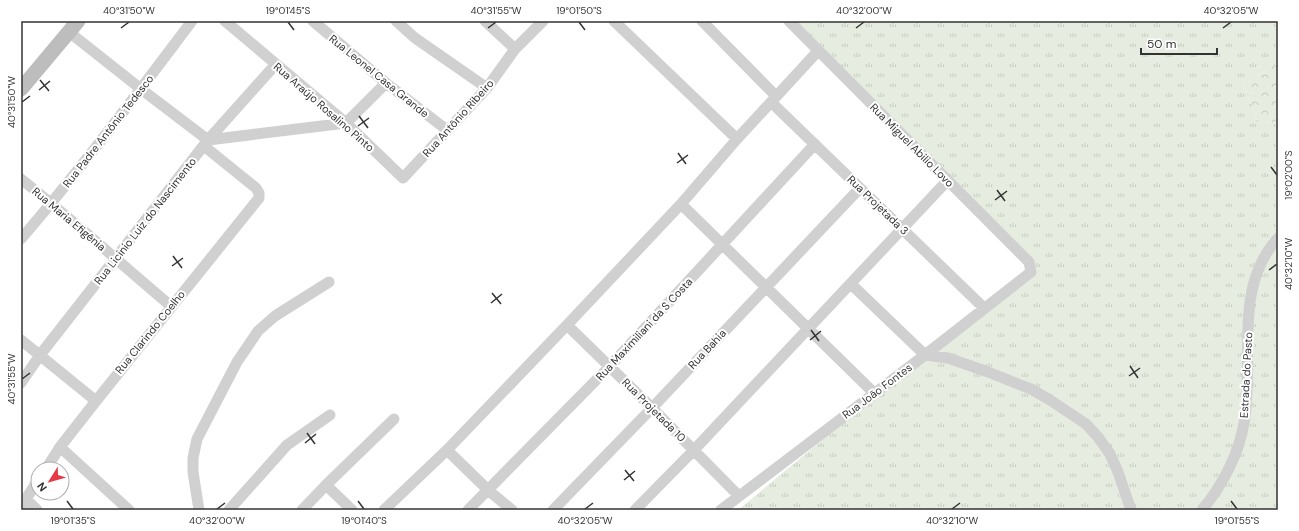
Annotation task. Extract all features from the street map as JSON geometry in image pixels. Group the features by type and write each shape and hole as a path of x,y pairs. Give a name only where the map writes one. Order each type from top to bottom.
{"street":[{"name":"Rua Padre Antônio Tedesco","path":"21,239 141,89 192,21"},
{"name":"Rua Araújo Rosalino Pinto","path":"225,21 346,123 403,178"},
{"name":"Rua Leonel Casa Grande","path":"313,21 386,83 447,130"},
{"path":"396,21 415,38 487,88"},
{"path":"485,21 515,49"},
{"name":"Rua Antônio Ribeiro","path":"403,178 487,88 515,49 543,21"},
{"path":"614,21 737,139"},
{"name":"Rua Projetada 3","path":"702,21 815,144 984,308"},
{"name":"Rua Miguel Abilio Lovo","path":"789,21 1029,262 1031,272"},
{"path":"21,89 73,27 141,89 206,143 346,123 386,83"},
{"path":"384,510 447,450 567,325 681,204 737,139 818,51"},
{"name":"Rua Licinio Luiz do Nascimento","path":"21,383 40,355 206,143 276,64"},
{"name":"Rua Clarindo Coelho","path":"51,461 60,447 171,306 259,198 259,193 256,188 206,143"},
{"name":"Rua Maximiliani da S Costa","path":"468,510 610,366 815,144"},
{"name":"Rua Maria Efigênia","path":"21,179 171,306"},
{"path":"635,510 694,450 947,181"},
{"name":"Rua Bahia","path":"553,510 652,408 860,188"},
{"path":"681,204 874,393"},
{"name":"Estrada do Pasto","path":"1202,510 1215,492 1234,456 1244,424 1251,292 1261,261 1268,249 1278,238"},
{"name":"Rua João Fontes","path":"721,510 1031,272"},
{"path":"199,510 193,472 193,458 196,440 237,362 258,331 275,316 329,282"},
{"path":"851,284 924,355 948,358 1024,386 1050,400 1086,424 1098,437 1110,454 1131,510"},
{"name":"Rua Projetada 10","path":"567,325 610,366 739,496"},
{"path":"21,340 96,401"},
{"path":"229,510 287,445 330,415"},
{"path":"302,510 394,419"},
{"path":"60,447 129,510"},
{"path":"447,450 488,490 512,510"},
{"path":"326,485 352,510"},
{"path":"30,492 23,503 37,510"}],"green space":[{"path":"793,21 1278,21 1278,63 1244,84 1257,122 1278,123 1278,510 738,510 927,353 1035,267"},
{"path":"1278,63 1278,123 1257,122 1244,84"}]}
